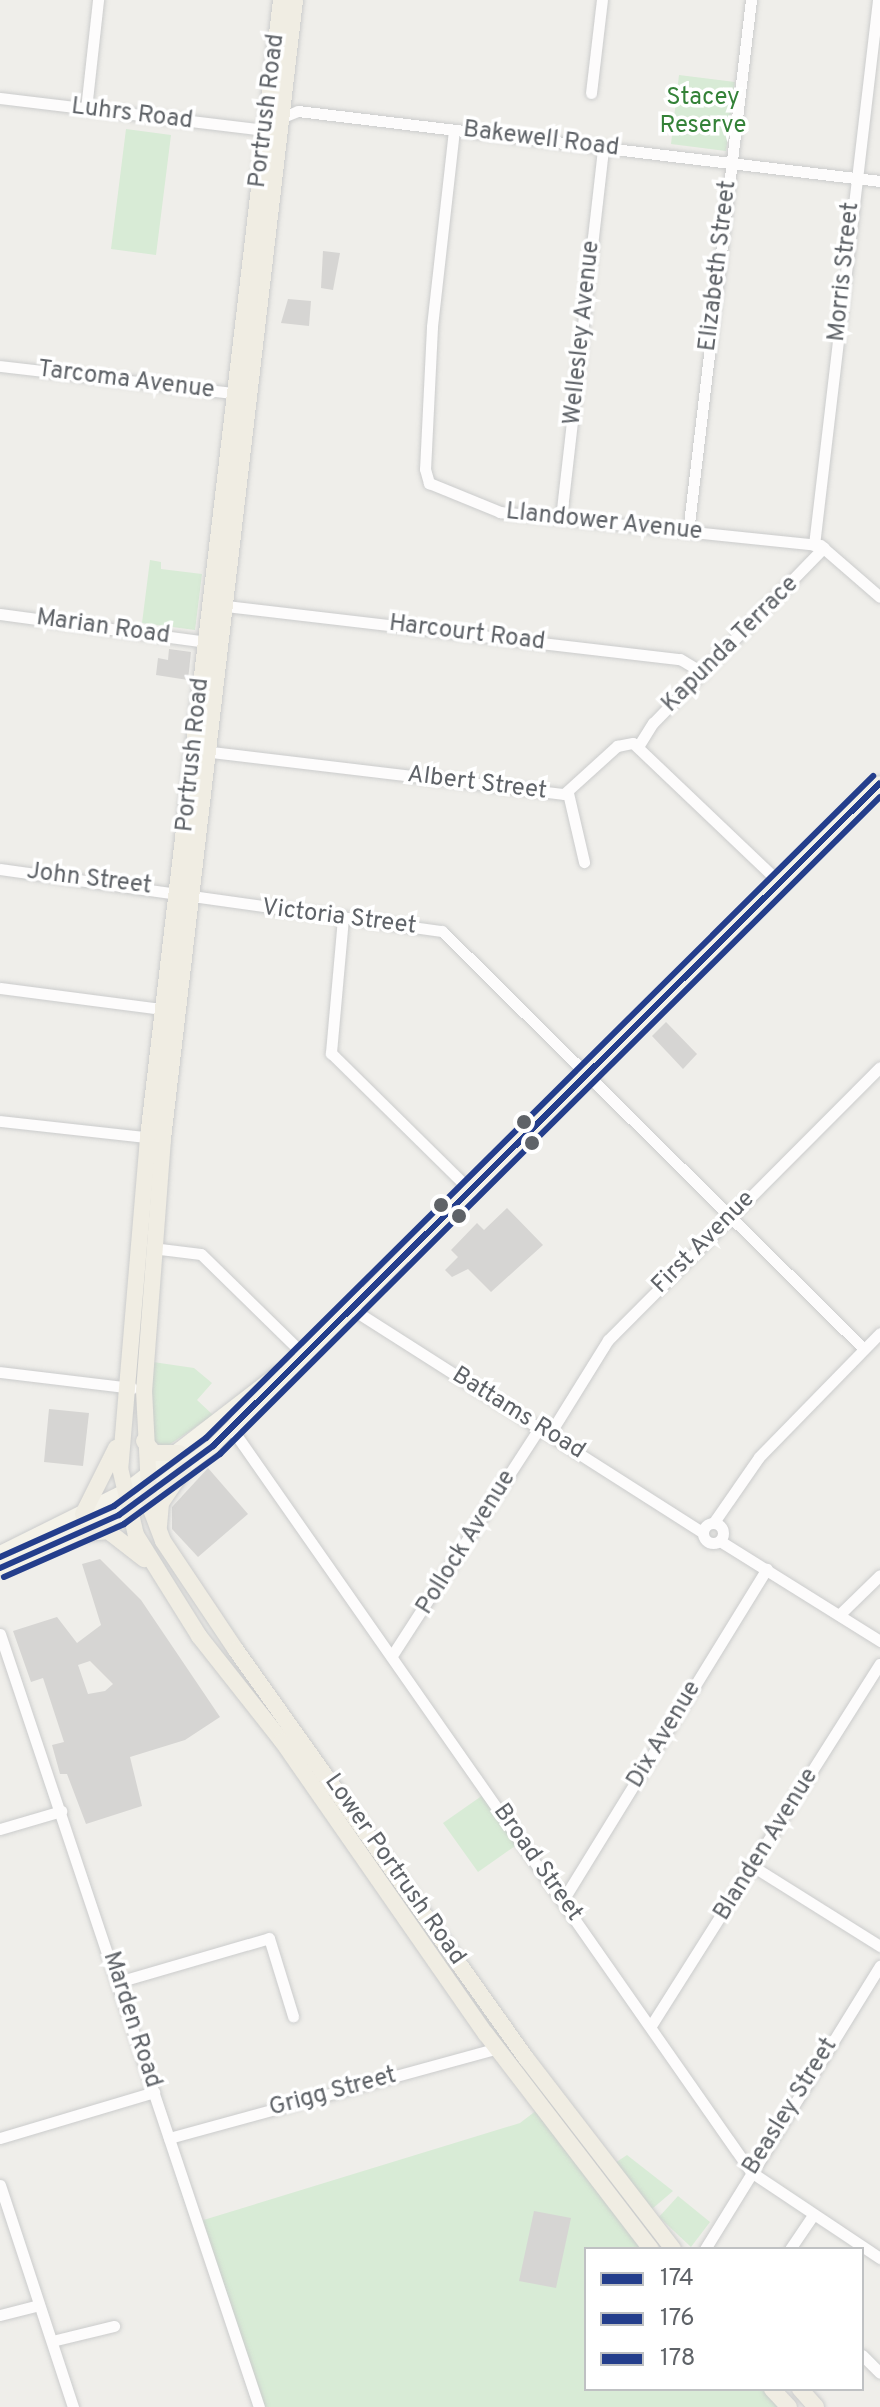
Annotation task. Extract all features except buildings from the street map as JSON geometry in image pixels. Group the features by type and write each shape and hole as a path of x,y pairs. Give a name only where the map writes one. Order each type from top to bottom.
{"highway":[{"name":"Portrush Road","path":"201,751 226,606 265,130 281,0"},
{"name":"Portrush Road","path":"128,1510 119,1440 201,751 207,642 287,109 295,0"},
{"path":"278,162 265,130 287,109"},
{"name":"Portrush Road","path":"147,1475 144,1390 156,1138"},
{"path":"83,1514 119,1440"},
{"path":"144,1441 154,1453 181,1462 161,1503 159,1532"},
{"name":"Lower Portrush Road","path":"147,1475 159,1532 497,2019 671,2247"},
{"name":"Lower Portrush Road","path":"128,1510 159,1574 300,1765 497,2048 649,2246"},
{"path":"82,1533 113,1534 159,1574"},
{"path":"295,1731 300,1765 332,1779"},
{"path":"497,2019 497,2048 526,2058"},
{"path":"646,2216 649,2246"},
{"path":"774,2391 789,2407"},
{"path":"802,2391 816,2407"}],"main road":[{"path":"0,1568 82,1533 128,1510 149,1495 181,1462 352,1309 880,783"},
{"path":"0,1553 83,1514 147,1475 181,1462 232,1429 300,1358"}],"street":[{"path":"86,109 98,0"},
{"path":"591,93 602,0"},
{"name":"Elizabeth Street","path":"688,532 751,0"},
{"name":"Morris Street","path":"819,546 855,178 878,0"},
{"name":"Luhrs Road","path":"0,98 265,130"},
{"name":"Bakewell Road","path":"287,109 880,181"},
{"name":"Llandower Avenue","path":"454,130 432,327 426,476 436,487 488,510 819,546"},
{"name":"Wellesley Avenue","path":"561,518 603,148"},
{"name":"Tarcoma Avenue","path":"0,366 244,394"},
{"path":"819,546 880,597"},
{"name":"Kapunda Terrace","path":"639,745 819,546"},
{"name":"Harcourt Road","path":"226,606 680,659 703,673"},
{"name":"Marian Road","path":"0,614 207,642"},
{"path":"639,745 780,883"},
{"name":"Albert Street","path":"201,751 568,793 617,746 639,745"},
{"path":"568,793 584,862"},
{"name":"John Street","path":"0,869 185,895"},
{"name":"Victoria Street","path":"185,895 446,934 864,1349"},
{"path":"343,918 331,1053 471,1191"},
{"path":"0,988 172,1011"},
{"name":"First Avenue","path":"544,1432 608,1340 880,1067"},
{"path":"0,1121 156,1138"},
{"path":"152,1248 201,1254 300,1358"},
{"name":"Battams Road","path":"352,1309 544,1432 685,1517 716,1530 735,1548 880,1641"},
{"path":"716,1530 759,1457 880,1333"},
{"path":"0,1372 144,1390"},
{"name":"Broad Street","path":"232,1429 652,2024 751,2172 879,2255"},
{"name":"Pollock Avenue","path":"393,1654 544,1432"},
{"name":"Dix Avenue","path":"563,1900 767,1569"},
{"path":"839,1615 880,1575"},
{"name":"Marden Road","path":"0,1634 259,2407"},
{"name":"Blanden Avenue","path":"652,2024 880,1664"},
{"path":"0,1829 61,1811"},
{"path":"754,1867 880,1946"},
{"path":"118,1982 269,1938 293,2016"},
{"name":"Beasley Street","path":"706,2247 880,1966"},
{"name":"Grigg Street","path":"169,2138 497,2048"},
{"path":"0,2138 154,2092"},
{"path":"0,2185 73,2407"},
{"path":"791,2247 813,2215"},
{"path":"0,2315 39,2305"},
{"path":"52,2341 114,2326"},
{"path":"864,2357 880,2373"}],"green space":[{"name":"Stacey Reserve","path":"679,75 735,82 726,151 671,144"},
{"path":"126,129 171,135 156,255 111,249"},
{"path":"150,560 161,562 161,569 202,574 195,630 142,623"},
{"path":"153,1362 194,1368 212,1383 197,1400 213,1415 166,1447 150,1440"},
{"path":"483,1795 518,1844 478,1872 443,1823"},
{"path":"541,2107 649,2247 584,2247 584,2391 774,2391 789,2407 259,2407 197,2222 520,2123"},
{"path":"627,2155 673,2191 652,2209 615,2163"},
{"path":"678,2196 710,2222 691,2247 659,2217"}],"transit line":[{"name":"178","path":"0,1557 114,1506 206,1438 873,776"},
{"name":"174","path":"0,1568 119,1515 213,1446 880,783"},
{"name":"176","path":"4,1577 124,1524 220,1454 880,797"}]}
